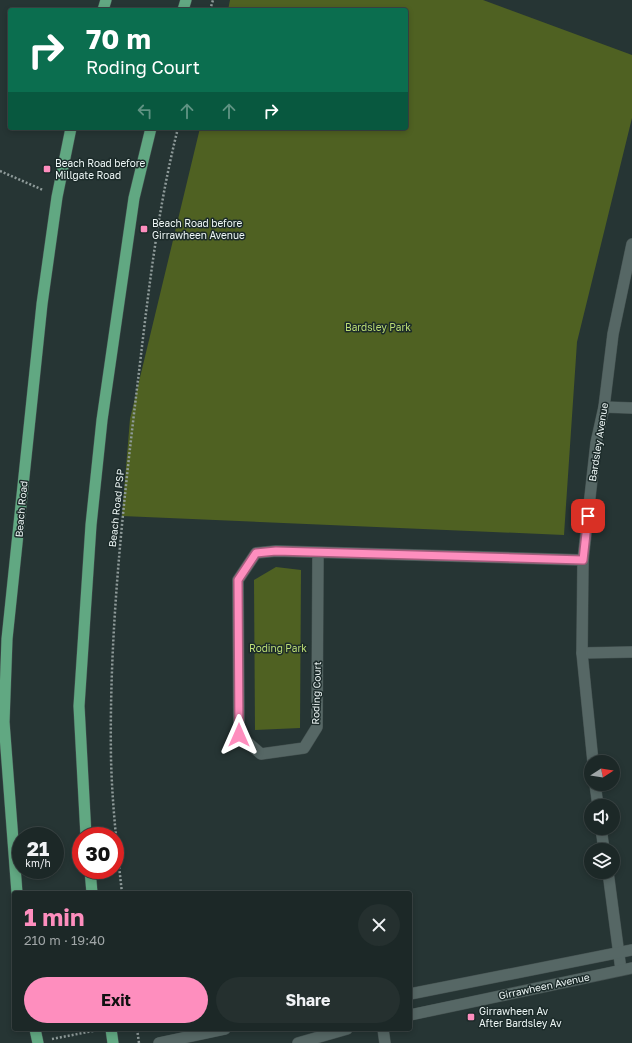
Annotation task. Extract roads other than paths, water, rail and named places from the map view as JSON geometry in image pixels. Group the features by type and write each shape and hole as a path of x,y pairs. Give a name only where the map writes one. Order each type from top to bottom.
{"main road":[{"name":"Beach Road","path":"17,891 4,722 7,639 41,312 57,197 71,130"},
{"path":"86,827 79,706 91,525 102,420 134,198 151,130"},
{"path":"91,879 92,891"},
{"path":"35,1031 38,1042"},
{"path":"111,1031 114,1043"}],"street":[{"name":"Bardsley Avenue","path":"592,755 582,653 583,560 596,443 604,407 613,334 632,244"},
{"path":"604,407 632,408"},
{"name":"Roding Court","path":"318,554 317,727 304,748 261,754 239,735 238,580 256,553 276,551 318,554 583,560"},
{"path":"582,653 632,652"},
{"path":"609,879 619,952 627,969"},
{"name":"Girrawheen Avenue","path":"412,994 632,950"},
{"name":"Girrawheen Avenue","path":"412,1015 627,969"},
{"path":"159,1043 216,1031"},
{"path":"298,1043 340,1031"},
{"path":"383,1031 385,1043"}],"place":[{"name":"Beach Road before Millgate Road","path":"47,169"},
{"name":"Beach Road before Girrawheen Avenue","path":"144,229"},
{"name":"Girrawheen Av After Bardsley Av","path":"471,1017"}],"park label":[{"name":"Bardsley Park","path":"378,327"},
{"name":"Roding Park","path":"278,648"}]}
